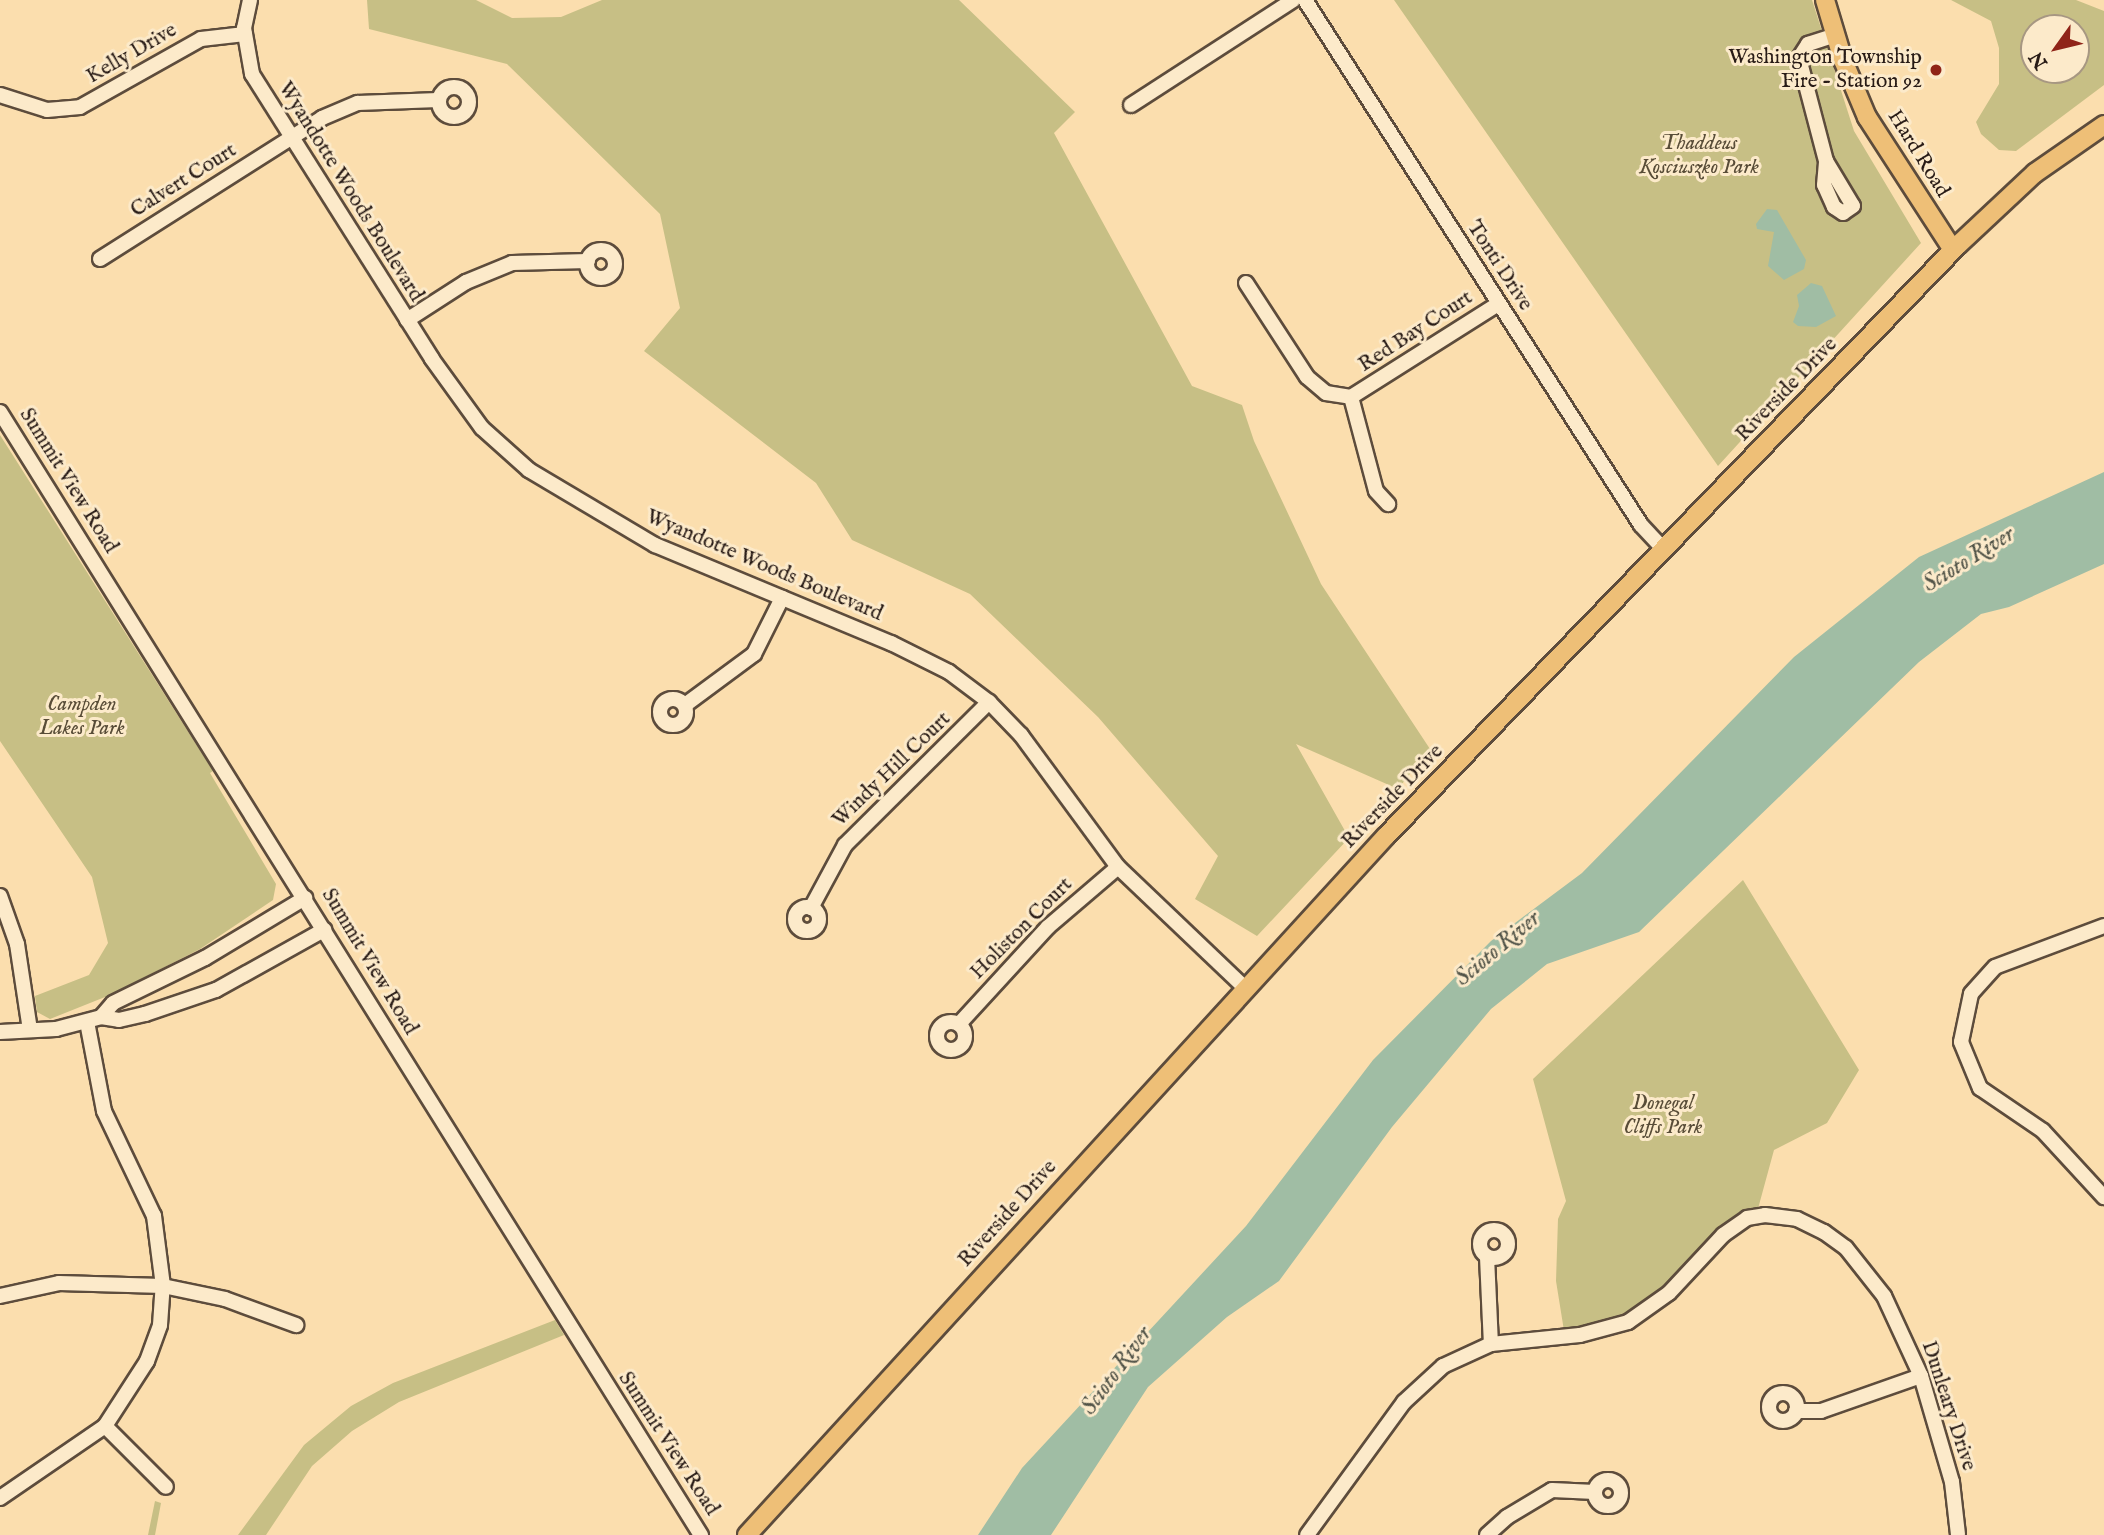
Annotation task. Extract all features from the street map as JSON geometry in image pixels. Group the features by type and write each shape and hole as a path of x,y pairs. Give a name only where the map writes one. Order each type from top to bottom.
{"main road":[{"name":"Hard Road","path":"1825,0 1835,35 1867,117 1953,250"},
{"name":"Riverside Drive","path":"747,1535 1245,988 1663,549 1953,250 2035,173 2104,125"}],"street":[{"name":"Wyandotte Woods Boulevard","path":"250,0 245,34 252,74 407,320 482,428 529,470 655,545 949,672 989,702 1021,736 1118,867 1245,988"},
{"path":"1131,105 1293,0"},
{"name":"Tonti Drive","path":"1306,0 1641,525 1663,549"},
{"name":"Kelly Drive","path":"0,95 47,110 80,107 201,39 245,34"},
{"path":"1826,161 1800,53 1808,44 1835,35"},
{"name":"Calvert Court","path":"100,259 290,138 358,103 438,100"},
{"path":"407,320 466,282 512,263 588,261"},
{"name":"Red Bay Court","path":"1246,284 1307,377 1326,393 1351,397 1498,304"},
{"path":"1351,397 1376,491 1388,504"},
{"name":"Summit View Road","path":"0,414 701,1535"},
{"path":"685,705 754,654 782,598"},
{"name":"Windy Hill Court","path":"811,908 845,845 989,702"},
{"name":"Holiston Court","path":"959,1024 1048,927 1118,867"},
{"path":"0,896 17,944 30,1030"},
{"path":"94,1019 113,1003 205,958 305,898"},
{"path":"2104,926 1995,967 1971,994 1961,1027 1968,1068 1980,1088 2043,1130 2104,1197"},
{"path":"0,1032 30,1030 94,1019 119,1020 145,1014 216,990 324,930"},
{"path":"0,1498 105,1426 147,1361 160,1325 163,1286 154,1216 104,1111 94,1019"},
{"name":"Dunleary Drive","path":"1491,1344 1580,1335 1628,1322 1670,1293 1723,1235 1747,1218 1765,1215 1797,1219 1846,1248 1884,1296 1921,1376 1952,1482 1958,1535"},
{"path":"1307,1535 1418,1388 1462,1355 1491,1344 1488,1256"},
{"path":"0,1296 59,1283 163,1286 225,1299 296,1325"},
{"path":"1796,1411 1821,1411 1921,1376"},
{"path":"105,1426 166,1487"},
{"path":"1488,1535 1507,1517 1552,1490 1595,1492"}],"green space":[{"path":"367,0 476,0 512,18 561,17 602,0 959,0 1075,112 1054,133 1192,386 1242,405 1254,441 1321,584 1430,749 1398,789 1296,744 1349,838 1257,936 1195,899 1218,856 1098,717 970,594 852,540 816,483 644,351 680,308 660,214 507,64 369,29"},
{"name":"Thaddeus Kosciuszko Park","path":"1394,0 1812,0 1854,131 1921,243 1718,466"},
{"path":"1951,0 2076,0 2104,11 2104,85 2016,151 1999,150 1981,134 1976,122 1999,84 1999,48 1991,21"},
{"name":"Campden Lakes Park","path":"0,435 213,771 210,773 276,884 273,900 200,949 110,995 50,1019 37,1012 35,996 89,975 108,943 92,877 0,741"},
{"name":"Donegal Cliffs Park","path":"1743,880 1859,1070 1827,1123 1774,1150 1756,1216 1628,1322 1565,1337 1556,1281 1558,1219 1566,1201 1533,1079"},
{"path":"555,1320 564,1335 399,1402 352,1431 312,1466 266,1535 238,1535 304,1445 351,1406 393,1383"},
{"path":"155,1501 161,1503 155,1535 148,1535"}],"water":[{"path":"1767,209 1777,210 1806,260 1804,269 1784,280 1768,266 1774,232 1757,229 1756,224"},
{"path":"1811,283 1822,286 1836,316 1816,327 1798,326 1793,322 1799,306 1797,295"},
{"name":"Scioto River","path":"2104,472 2104,564 2009,607 1981,614 1919,662 1639,932 1547,964 1491,1009 1392,1127 1279,1281 1227,1317 1148,1387 1051,1535 978,1535 1022,1468 1246,1226 1373,1060 1491,941 1582,873 1794,657 1919,557"}],"place":[{"name":"Washington Township Fire - Station 92","path":"1936,70"}]}
